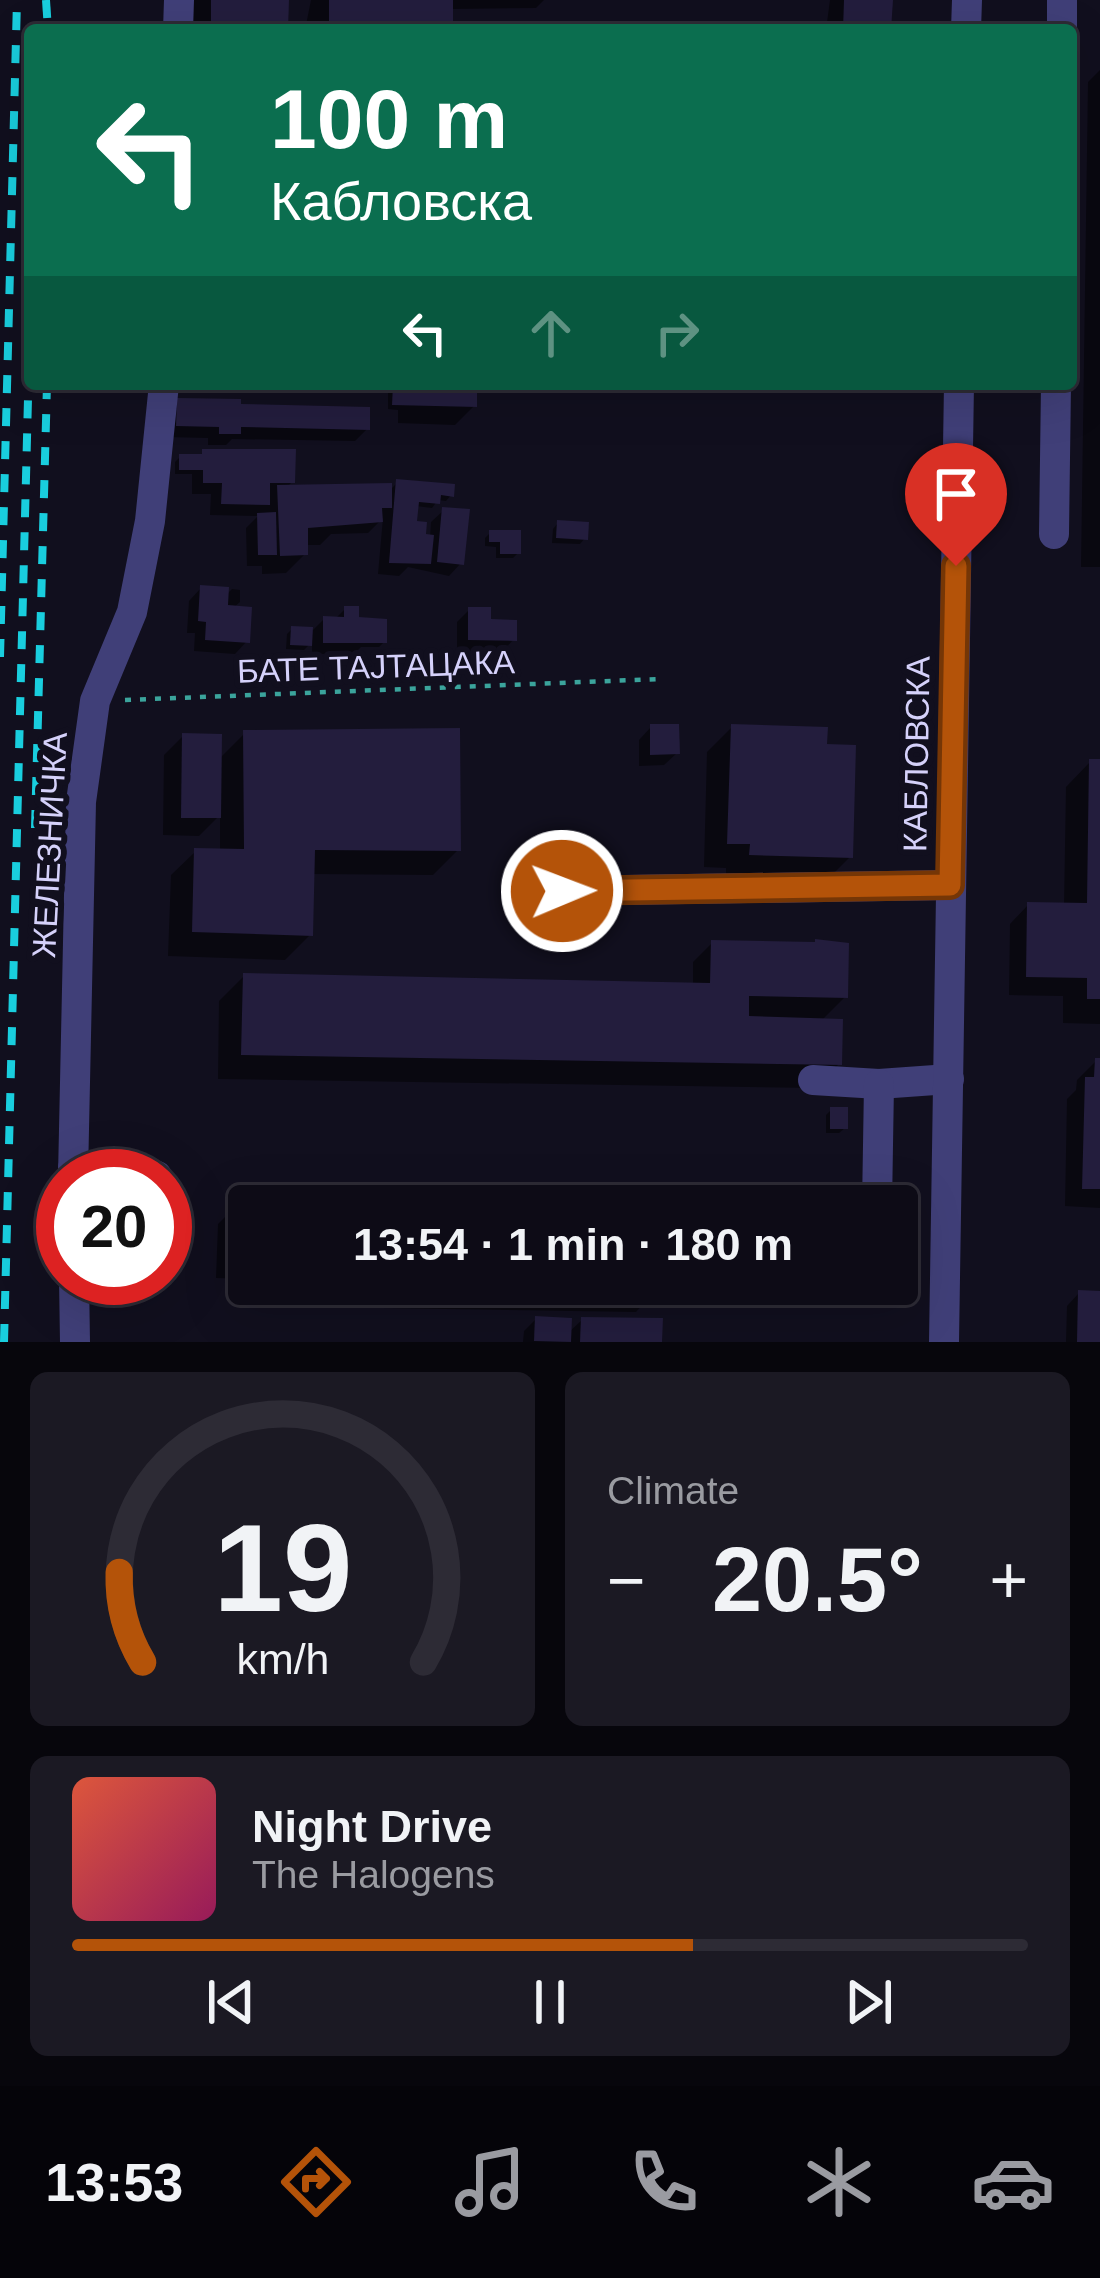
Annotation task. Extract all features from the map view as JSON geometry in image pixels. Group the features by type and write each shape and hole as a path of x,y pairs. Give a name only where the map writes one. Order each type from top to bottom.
{"street":[{"name":"ЖЕЛЕЗНИЧКА","path":"73,1149 81,802 95,701 132,612 150,521 163,390"},
{"name":"КАБЛОВСКА","path":"944,1342 959,390"},
{"path":"1054,534 1056,390"},
{"path":"562,891 950,885"},
{"path":"813,1080 879,1084 949,1078"},
{"path":"877,1185 879,1084"},
{"path":"74,1305 75,1342"}],"path":[{"name":"БАТЕ ТАЈТАЦАКА","path":"95,701 660,679"}],"building":[{"path":"211,0 289,0 288,24 211,24"},
{"path":"329,0 453,0 453,24 329,24"},
{"path":"844,0 893,0 891,24 843,24"},
{"path":"393,390 477,390 477,407 392,405"},
{"path":"177,398 370,407 370,430 241,427 241,434 219,434 219,427 176,426"},
{"path":"202,449 296,449 295,483 270,483 270,505 221,504 222,483 203,483 203,470 179,470 179,454 202,454"},
{"path":"396,479 455,484 454,497 441,495 440,504 419,502 417,521 427,522 426,534 434,535 431,564 389,563"},
{"path":"392,483 392,508 382,508 383,522 308,528 308,555 280,556 277,485"},
{"path":"442,507 470,509 464,565 437,562"},
{"path":"276,512 277,555 258,555 257,513"},
{"path":"557,520 589,522 588,540 556,538"},
{"path":"489,530 521,530 521,554 500,554 500,542 489,542"},
{"path":"200,585 229,587 228,605 252,607 250,643 205,640 206,622 198,621"},
{"path":"344,606 359,606 359,617 387,619 387,643 323,643 323,616 344,617"},
{"path":"468,607 491,607 491,619 517,620 517,641 468,640"},
{"path":"291,626 313,627 312,646 290,645"},
{"path":"650,724 679,724 680,754 650,755"},
{"path":"731,724 828,727 827,744 856,745 853,858 749,855 750,844 727,844"},
{"path":"460,728 461,851 315,850 313,936 192,932 194,848 244,849 243,730"},
{"path":"182,733 222,734 221,818 181,818"},
{"path":"1089,759 1100,759 1100,999 1087,999 1087,978 1026,977 1027,902 1087,903"},
{"path":"711,940 849,943 848,998 749,996 749,1016 843,1019 842,1065 241,1055 243,973 710,983"},
{"path":"1095,1058 1100,1058 1100,1189 1082,1189 1085,1077 1094,1077"},
{"path":"830,1107 848,1107 848,1129 830,1129"},
{"path":"1078,1290 1100,1291 1100,1342 1077,1342"},
{"path":"535,1316 572,1318 571,1342 534,1341"},
{"path":"581,1317 663,1318 662,1342 580,1342"}],"railway":[{"path":"0,657 17,0"},
{"path":"46,0 48,24"},
{"path":"4,1342 28,390"},
{"path":"35,828 47,390"}],"route":[{"path":"562,891 950,885 956,566"}]}
